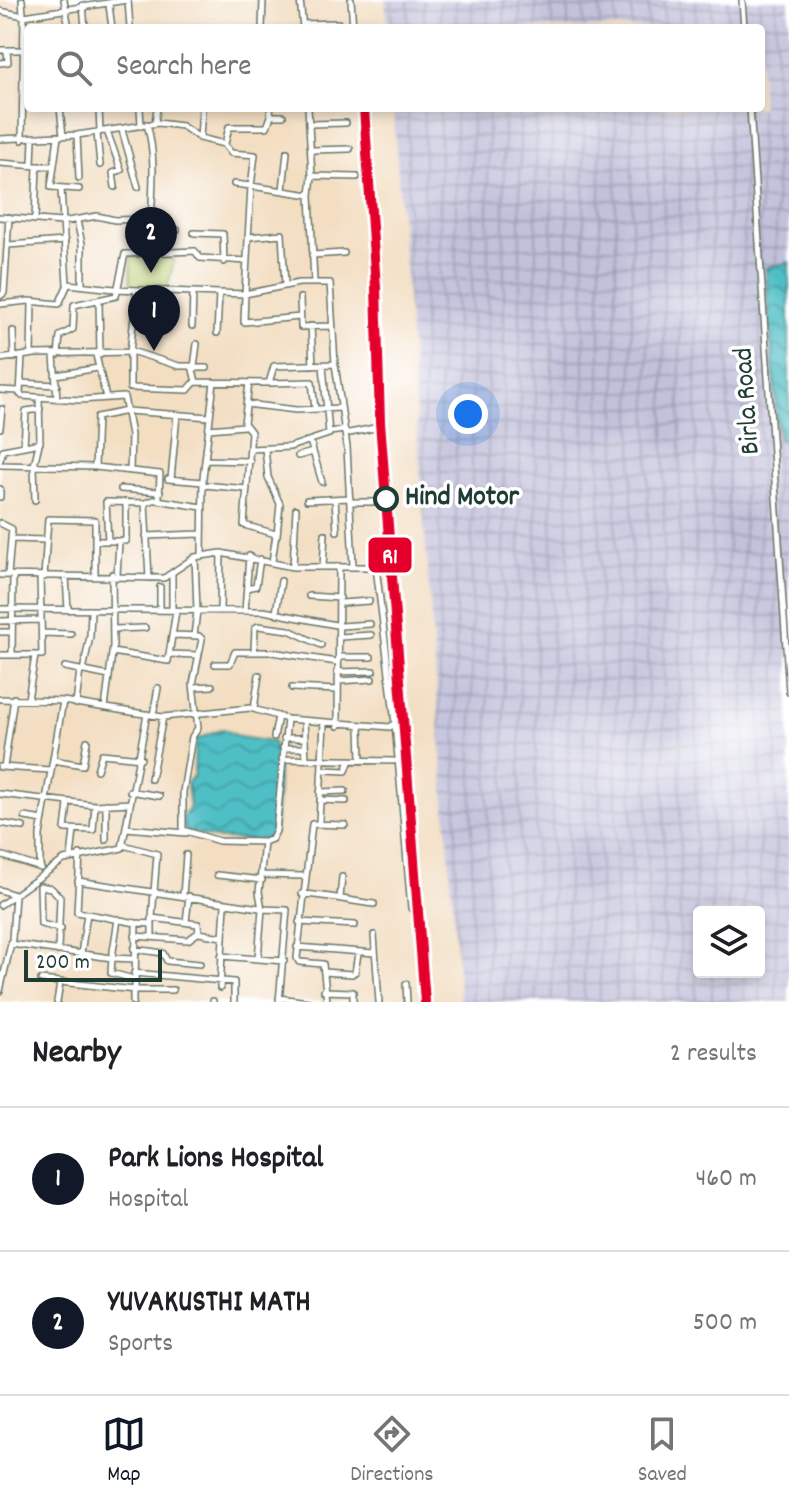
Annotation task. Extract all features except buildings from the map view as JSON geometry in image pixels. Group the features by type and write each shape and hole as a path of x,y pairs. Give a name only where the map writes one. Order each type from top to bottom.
{"street":[{"path":"22,0 24,24"},
{"path":"64,0 69,24"},
{"path":"0,11 23,16 85,3 109,5 127,0 130,24"},
{"path":"262,24 263,0"},
{"path":"300,0 303,24"},
{"path":"351,0 353,24"},
{"path":"742,0 744,24"},
{"path":"85,3 85,24"},
{"path":"109,5 111,24"},
{"path":"326,24 338,23"},
{"path":"0,63 8,62 4,50 24,50"},
{"path":"22,140 24,112"},
{"path":"60,112 60,137 51,187 79,189"},
{"path":"100,112 100,165"},
{"path":"141,112 155,167 150,219 151,251"},
{"path":"155,123 156,112"},
{"path":"200,138 202,112"},
{"path":"225,144 229,127 268,127 270,112"},
{"path":"308,112 314,282"},
{"name":"Birla Road","path":"750,112 789,692"},
{"path":"271,116 283,116"},
{"path":"0,139 60,137 155,123 180,125 200,138 225,144 231,153 255,155 244,322 300,317"},
{"path":"310,124 346,123"},
{"path":"122,130 138,187"},
{"path":"102,132 121,170 113,173 115,187"},
{"path":"77,135 79,178"},
{"path":"33,139 35,220"},
{"path":"312,150 350,149"},
{"path":"283,190 287,152"},
{"path":"0,163 54,166"},
{"path":"312,176 357,177"},
{"path":"234,184 310,195"},
{"path":"0,304 59,304 67,285 61,189"},
{"path":"0,217 62,222 97,216 115,220 150,219"},
{"path":"0,296 5,292 9,217"},
{"path":"77,221 82,244 82,284"},
{"path":"150,230 177,230"},
{"path":"194,233 223,234 224,262"},
{"path":"248,237 282,234 285,285"},
{"path":"8,245 65,241"},
{"path":"57,399 56,355 60,336 73,328 74,306 116,296 125,254 196,251 199,258 224,262 247,261"},
{"path":"312,255 344,253"},
{"path":"67,285 245,294 285,285 330,283 335,364 345,432 353,566"},
{"path":"137,290 130,388 188,390 195,382 197,344"},
{"path":"165,291 165,322"},
{"path":"192,326 193,292"},
{"path":"217,333 219,294"},
{"path":"300,298 301,327 332,326"},
{"path":"99,300 98,368 106,398"},
{"path":"31,354 32,302"},
{"path":"311,326 313,365"},
{"path":"13,331 14,358"},
{"path":"0,359 31,354 98,355 131,351 207,368"},
{"path":"20,395 22,356"},
{"path":"270,383 273,366 335,364"},
{"path":"323,365 329,432"},
{"path":"56,375 98,368"},
{"path":"195,382 312,382 315,409"},
{"path":"194,636 205,460 214,382"},
{"path":"21,383 57,385"},
{"path":"245,426 249,383"},
{"path":"0,390 57,399 124,397 131,435 130,471"},
{"path":"35,500 39,397"},
{"path":"246,404 341,408"},
{"path":"0,428 2,409"},
{"path":"24,446 26,410 40,409"},
{"path":"95,467 95,419 127,411 210,417"},
{"path":"171,479 177,415"},
{"path":"209,429 245,426 251,430 244,526 277,535"},
{"path":"250,449 310,441 329,432 374,428"},
{"path":"310,441 322,482"},
{"path":"39,444 1,451 0,462 95,467 247,489"},
{"path":"265,449 268,477 280,504 272,562"},
{"path":"298,456 313,452"},
{"path":"205,460 250,461"},
{"path":"157,500 161,478"},
{"path":"0,489 0,497"},
{"path":"121,489 160,492"},
{"path":"335,499 337,531"},
{"path":"108,541 105,503 157,500 202,507"},
{"path":"307,500 376,502"},
{"path":"95,541 127,540 126,502"},
{"path":"145,503 149,578"},
{"path":"293,567 296,509"},
{"path":"0,655 35,656 42,653 40,609 47,519 94,519 95,574"},
{"path":"0,523 12,529 12,655"},
{"path":"146,536 200,534"},
{"path":"323,566 325,534"},
{"path":"11,539 45,540"},
{"path":"105,708 119,542"},
{"path":"220,611 221,553"},
{"path":"0,575 66,577 95,574 149,578 172,575 198,556 221,553 293,567 377,567 395,723 411,908"},
{"path":"245,611 249,556"},
{"path":"247,588 256,586 260,559"},
{"path":"338,726 339,566"},
{"path":"112,652 168,661 173,635 172,575"},
{"path":"66,577 68,610"},
{"path":"269,627 281,581"},
{"path":"160,587 160,609"},
{"path":"309,596 369,601"},
{"path":"0,609 245,611 341,626 370,624"},
{"path":"76,704 90,636 91,610"},
{"path":"0,621 41,620"},
{"path":"254,651 255,627 289,630 321,645"},
{"path":"113,629 145,628"},
{"path":"0,632 12,632"},
{"path":"42,633 71,634"},
{"path":"173,635 202,639 194,687 198,728 192,737 183,792 181,823 187,833"},
{"path":"340,637 371,635"},
{"path":"215,664 230,664 235,652 254,651 338,660 371,657"},
{"path":"170,654 198,655"},
{"path":"28,699 35,656"},
{"path":"65,667 109,676"},
{"path":"337,672 373,671"},
{"path":"254,709 259,675"},
{"path":"338,681 372,679"},
{"path":"194,687 212,686"},
{"path":"0,905 47,871 71,858 80,854 118,851 123,845 130,791 158,688"},
{"path":"292,688 338,690"},
{"path":"14,698 2,767 51,770"},
{"path":"0,699 63,701 163,717 197,711 254,709 287,719 338,726 390,727 395,723"},
{"path":"40,867 45,799 63,701"},
{"path":"274,737 278,716"},
{"path":"151,779 163,717"},
{"path":"126,828 187,833 219,841 264,842 272,839 276,831 287,719"},
{"path":"304,721 306,759"},
{"path":"319,822 324,723"},
{"path":"360,727 361,760"},
{"path":"284,738 304,738"},
{"path":"53,760 83,765 87,741"},
{"path":"283,748 305,748"},
{"path":"97,770 102,754 141,758"},
{"path":"282,759 394,761"},
{"path":"323,770 346,771 350,760"},
{"path":"130,791 159,796"},
{"path":"320,792 345,791"},
{"path":"0,794 95,805 130,803"},
{"path":"320,800 346,801"},
{"path":"68,803 65,829 74,830 93,830 95,805"},
{"path":"106,804 106,840"},
{"path":"25,817 43,820"},
{"path":"327,1002 323,964 299,962 297,947 303,876 311,826 319,822 345,825"},
{"path":"0,823 23,827"},
{"path":"71,858 74,830"},
{"path":"258,959 264,842"},
{"path":"123,845 156,852 152,937"},
{"path":"80,854 76,910 136,923 186,922 199,925 199,932"},
{"path":"0,855 47,871"},
{"path":"186,855 186,922"},
{"path":"217,875 303,876"},
{"path":"39,877 41,924 61,929"},
{"path":"340,898 342,877"},
{"path":"78,881 186,896 225,905 300,911"},
{"path":"40,886 57,891 61,929 58,951"},
{"path":"0,890 15,895"},
{"path":"302,894 374,904"},
{"path":"0,991 11,944 15,895"},
{"path":"220,984 225,905"},
{"path":"287,910 279,1000 309,1002"},
{"path":"81,954 87,914"},
{"path":"118,919 111,974 220,984 234,982 234,1002"},
{"path":"299,922 355,925"},
{"path":"133,1002 136,923"},
{"path":"199,932 222,937"},
{"path":"135,936 189,940 199,932"},
{"path":"374,935 379,1002"},
{"path":"11,944 134,959"},
{"path":"297,947 375,953"},
{"path":"134,949 163,953 167,961 200,964"},
{"path":"324,972 354,973 358,954"},
{"path":"221,956 284,961"},
{"path":"41,980 134,990 173,990"},
{"path":"57,1002 60,983"},
{"path":"406,984 407,1002"},
{"path":"324,991 353,992 353,1002"}],"shaded area":[{"path":"385,0 789,0 789,1002 460,1002 393,112 765,112 765,24 388,24"}],"green space":[{"path":"161,253 174,260 167,289 130,288 131,257"}],"water":[{"path":"789,262 789,445 779,439 766,268"},
{"path":"223,729 239,737 273,742 278,775 275,832 265,840 219,839 185,831 182,817 190,807 187,783 194,775 195,740"}],"transit line":[{"name":"R1","path":"364,112 376,287 380,422 425,1002"}],"place":[{"name":"YUVAKUSTHI MATH","path":"151,273"},
{"name":"Park Lions Hospital","path":"154,351"},
{"name":"Hind Motor","path":"386,499"}]}
